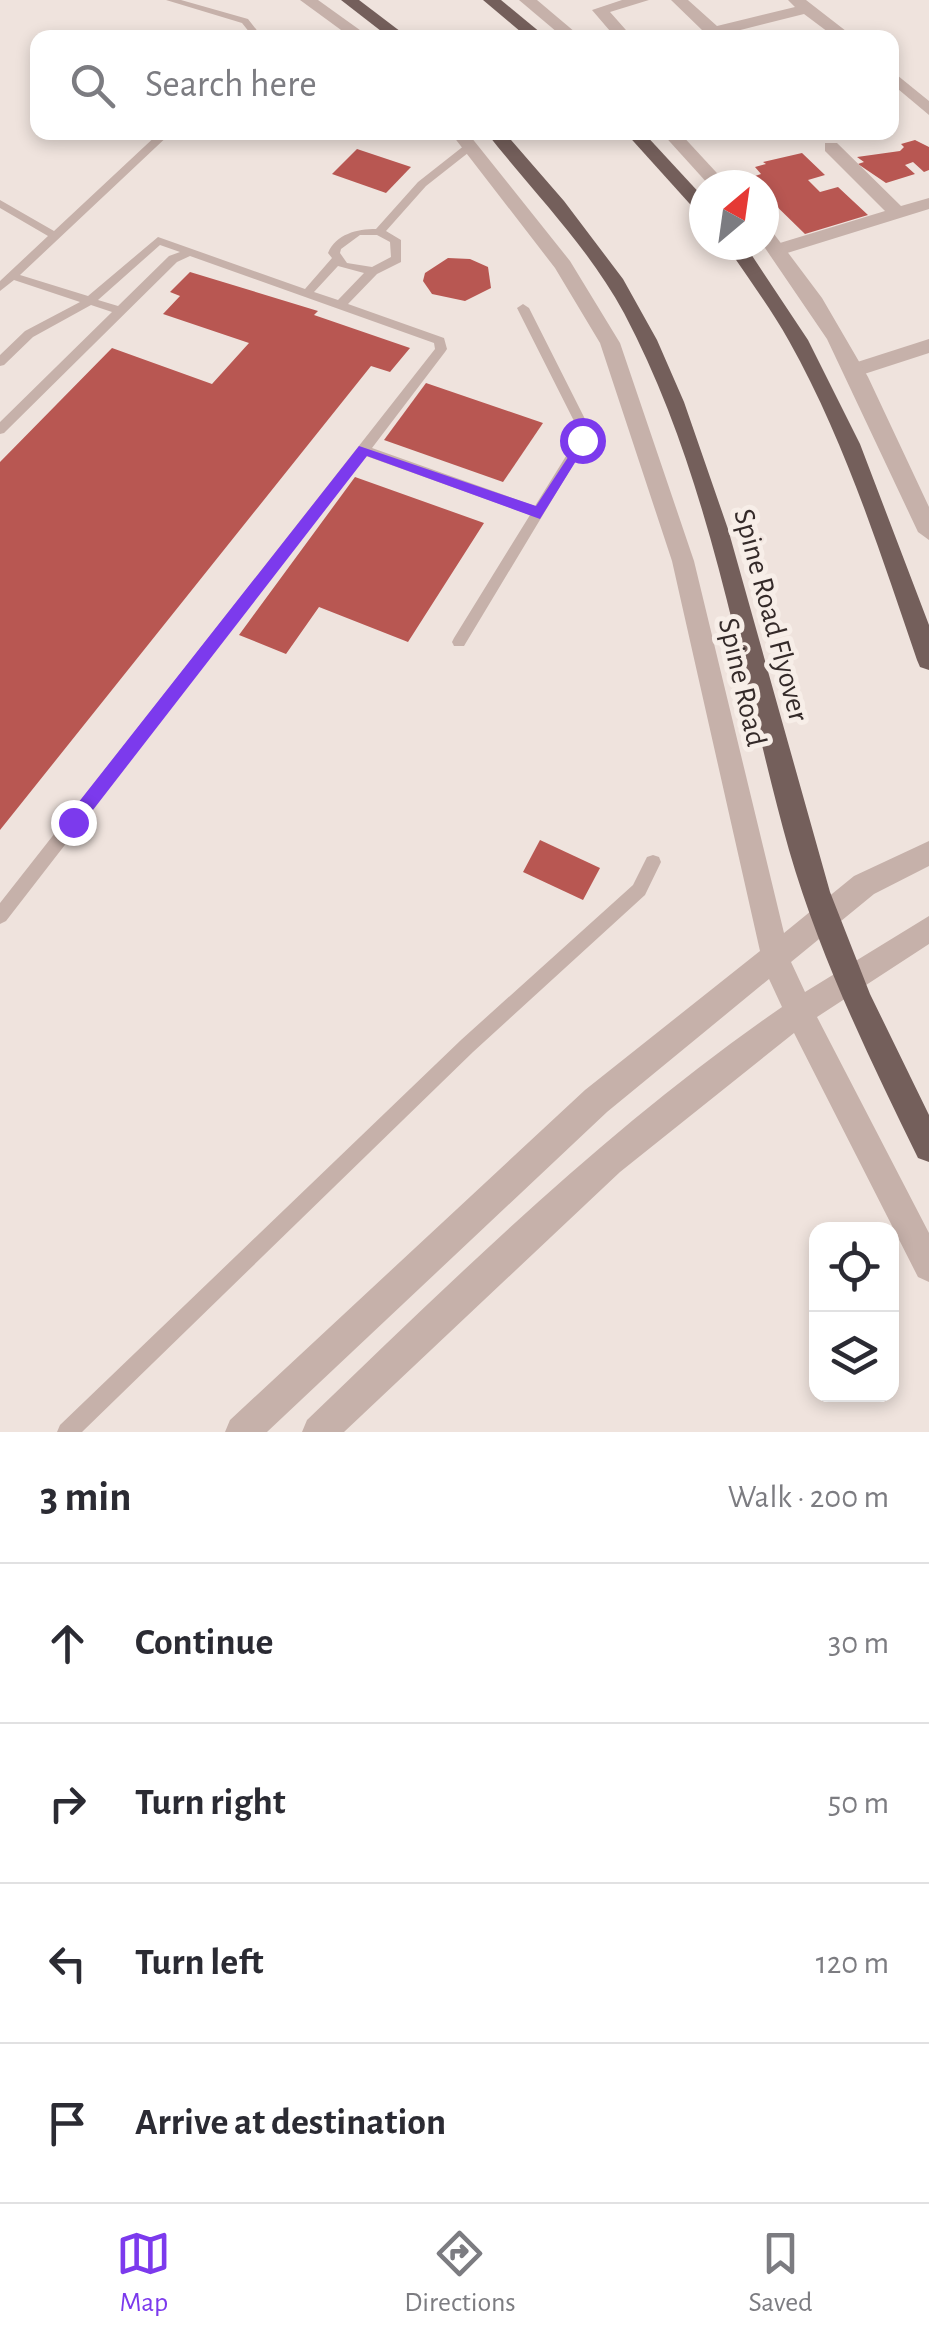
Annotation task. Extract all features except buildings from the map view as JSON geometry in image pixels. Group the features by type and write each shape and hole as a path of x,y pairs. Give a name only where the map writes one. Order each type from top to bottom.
{"main road":[{"path":"349,0 390,30"},
{"path":"491,0 529,30"},
{"name":"Spine Road Flyover","path":"501,140 596,256 646,338 726,559 769,730 835,943 854,994 929,1147"},
{"path":"640,140 689,193"},
{"path":"746,260 784,315 808,362 892,548 929,660"}],"street":[{"path":"308,0 351,30"},
{"path":"528,0 564,30"},
{"path":"619,30 600,10 641,0"},
{"path":"679,0 713,30"},
{"path":"767,0 784,14"},
{"path":"718,30 784,14 802,4 836,30"},
{"path":"899,82 929,110"},
{"name":"Spine Road","path":"463,140 563,265 610,343 683,562 776,959 929,1266"},
{"path":"677,140 705,170"},
{"path":"831,147 897,212"},
{"path":"779,240 929,202"},
{"path":"779,256 855,370 929,532"},
{"path":"855,370 929,346"},
{"path":"242,1432 596,1102 864,885 929,853"},
{"path":"319,1432 631,1140 800,1012 929,929"}],"lane":[{"path":"170,0 245,21 252,30"},
{"path":"0,288 158,140"},
{"path":"378,232 463,140"},
{"path":"0,203 55,236"},
{"path":"342,303 373,272 392,264 400,252 395,240 378,232 358,232 341,240 334,254 337,260 352,270 373,272"},
{"path":"0,362 29,334 90,301 158,240 342,303 440,341 441,349 0,916"},
{"path":"0,430 174,259 190,252"},
{"path":"308,292 337,260"},
{"path":"12,276 120,311"},
{"path":"460,642 578,452 581,423 523,308"},
{"path":"364,450 540,513"},
{"path":"67,1432 467,1046 639,890 654,862"}],"route":[{"path":"73,822 364,450 540,513 582,440"}]}
